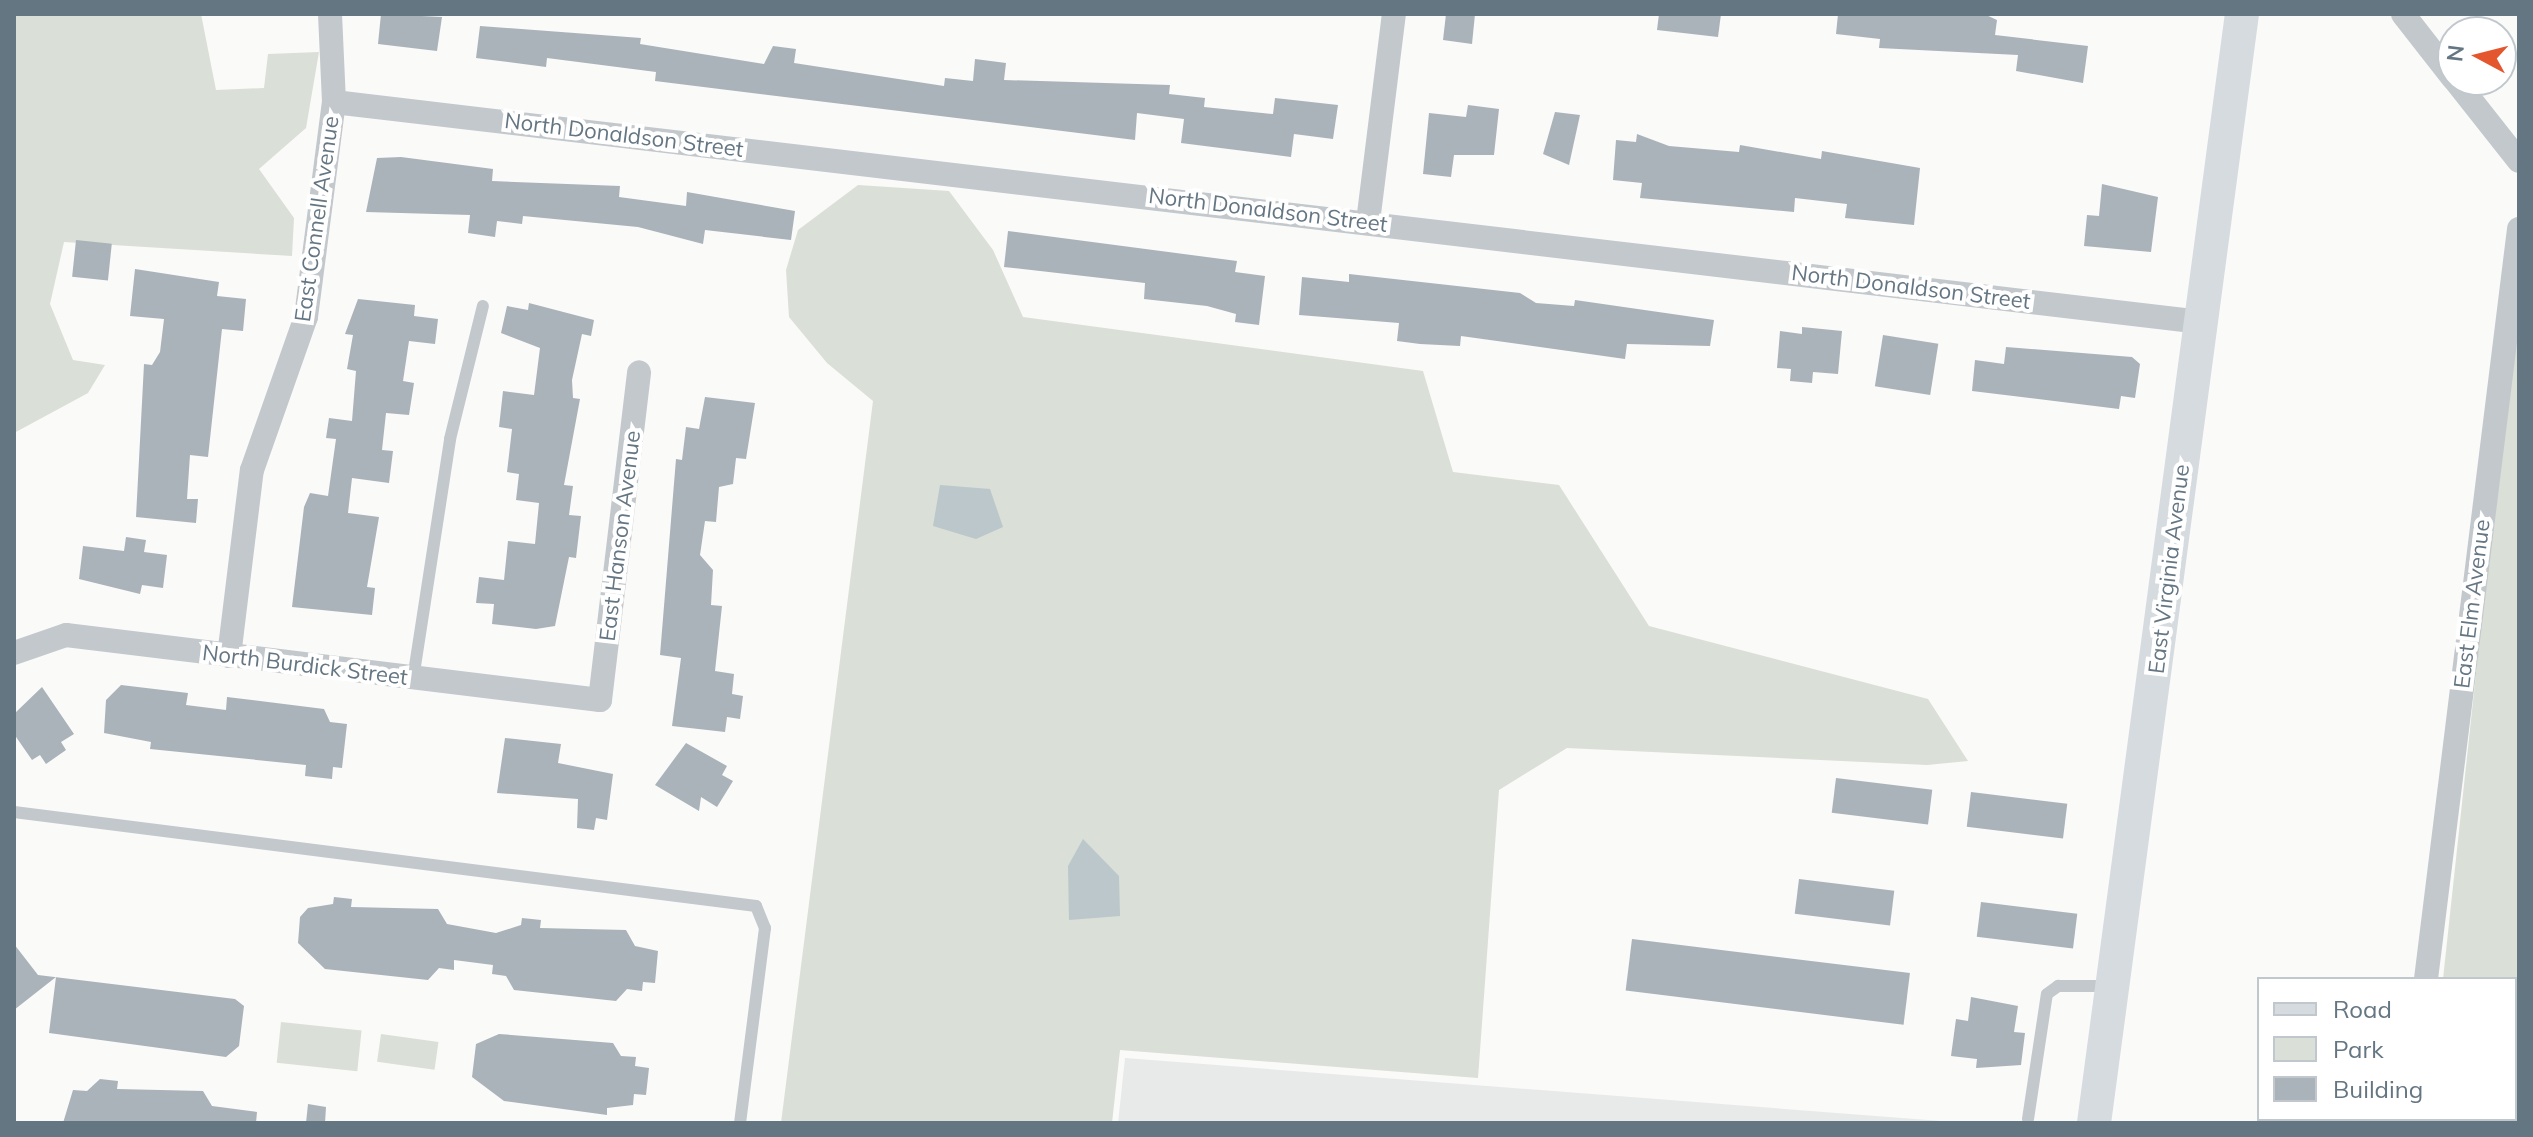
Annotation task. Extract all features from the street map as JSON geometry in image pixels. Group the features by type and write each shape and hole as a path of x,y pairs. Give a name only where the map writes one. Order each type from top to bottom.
{"street":[{"name":"East Connell Avenue","path":"229,656 252,470 306,317 334,102 330,14"},
{"path":"1368,222 1394,14"},
{"name":"East Virginia Avenue","path":"2094,1123 2242,14"},
{"path":"2403,14 2437,57"},
{"path":"2467,96 2519,161"},
{"name":"North Donaldson Street","path":"334,102 2201,322"},
{"name":"East Elm Avenue","path":"2426,977 2519,229"},
{"name":"East Hanson Avenue","path":"600,700 639,372"},
{"name":"North Burdick Street","path":"14,653 66,635 600,700"}],"lane":[{"path":"413,679 450,439 483,306"},
{"path":"14,812 756,906 765,928 740,1123"},
{"path":"2028,1119 2047,994 2058,986 2114,986"}],"shaded area":[{"path":"940,485 990,489 1003,527 976,539 933,526"},
{"path":"1083,839 1119,876 1120,916 1069,920 1068,866"},
{"path":"1125,1058 1967,1123 1118,1123"}],"green space":[{"path":"14,14 201,14 216,90 264,88 268,54 319,52 306,128 259,169 294,218 292,256 64,242 50,304 73,360 105,365 88,393 14,433"},
{"path":"858,185 949,191 993,250 1023,317 1423,371 1453,472 1559,485 1649,626 1928,699 1968,761 1927,765 1567,748 1499,790 1478,1078 1120,1050 1112,1123 781,1123 873,401 827,363 789,317 786,270 798,230"},
{"path":"2519,276 2519,1023 2517,977 2443,977"},
{"path":"281,1022 362,1030 357,1071 277,1063"},
{"path":"381,1034 438,1042 435,1070 377,1062"}],"building":[{"path":"381,14 442,17 437,51 378,44"},
{"path":"1446,14 1475,14 1472,44 1443,40"},
{"path":"1659,14 1721,14 1718,37 1657,30"},
{"path":"1838,14 1984,14 1997,20 1995,35 2088,46 2083,83 2016,71 2018,55 1879,48 1880,39 1836,34"},
{"path":"480,26 641,38 640,44 764,64 773,46 796,49 794,63 944,86 945,78 973,81 975,59 1006,63 1004,80 1170,85 1169,94 1205,98 1204,107 1273,114 1275,98 1338,105 1333,139 1294,134 1291,157 1181,143 1184,119 1137,113 1135,140 655,81 656,72 547,58 546,67 476,58"},
{"path":"1468,105 1499,109 1494,155 1454,155 1451,177 1423,174 1429,113 1466,117"},
{"path":"1555,112 1580,115 1569,165 1543,154"},
{"path":"1637,134 1669,146 1739,152 1740,145 1821,159 1822,151 1920,168 1914,225 1845,218 1847,204 1795,198 1794,212 1640,198 1642,183 1613,180 1616,140 1636,142"},
{"path":"401,157 493,169 492,181 620,186 619,197 686,206 687,192 795,211 791,240 705,230 703,244 638,227 523,216 522,224 497,221 495,237 468,233 470,215 366,212 377,158"},
{"path":"2102,184 2158,197 2151,252 2084,246 2087,215 2099,216"},
{"path":"1008,231 1237,261 1235,272 1265,276 1259,325 1235,322 1236,314 1207,306 1144,299 1145,283 1004,267"},
{"path":"76,240 112,244 108,281 72,277"},
{"path":"135,269 219,282 217,296 246,299 243,331 222,329 208,457 190,455 187,499 198,499 196,523 136,517 144,364 152,365 160,352 164,319 130,316"},
{"path":"1349,274 1520,293 1536,303 1574,306 1575,300 1714,320 1710,346 1627,344 1625,359 1461,336 1460,346 1420,344 1397,341 1399,323 1299,315 1302,277 1349,282"},
{"path":"358,299 415,305 414,316 438,319 435,344 409,341 403,381 414,383 409,415 386,413 382,450 393,451 389,483 352,478 348,513 379,517 367,587 375,588 372,615 292,607 304,507 310,493 328,496 336,439 326,438 329,418 352,421 356,371 347,369 353,335 345,334"},
{"path":"529,303 594,320 591,336 582,334 572,380 573,398 580,399 564,485 573,486 569,515 581,516 576,558 569,557 555,626 536,629 492,624 494,604 476,603 479,577 504,580 508,541 535,544 539,503 516,500 519,474 507,472 512,429 499,427 503,391 534,395 540,348 501,333 507,306 528,310"},
{"path":"1802,327 1842,331 1838,374 1813,372 1812,383 1790,381 1791,369 1777,368 1780,331 1802,334"},
{"path":"1883,335 1938,344 1930,395 1875,386"},
{"path":"2006,347 2132,357 2140,364 2135,398 2121,396 2119,409 1972,391 1975,360 2004,364"},
{"path":"705,397 755,403 746,459 736,458 733,484 719,487 716,522 705,521 700,555 713,570 711,605 722,606 715,671 734,674 732,694 743,696 740,719 727,717 725,732 672,726 681,658 660,655 676,459 682,460 686,427 699,429"},
{"path":"126,537 146,540 144,552 167,555 163,588 142,585 140,594 79,579 83,546 124,551"},
{"path":"121,685 188,693 186,705 226,710 227,697 324,709 330,722 347,724 342,768 333,767 332,779 305,776 306,765 150,749 151,742 104,733 106,700"},
{"path":"42,687 74,734 61,742 66,750 46,764 40,755 32,760 14,734 14,714"},
{"path":"505,738 561,744 558,763 613,774 607,820 596,818 594,830 577,828 578,799 497,793"},
{"path":"686,743 727,766 722,775 733,781 717,807 701,797 699,811 655,785"},
{"path":"1836,778 1932,790 1928,825 1832,813"},
{"path":"1971,792 2067,804 2063,839 1967,827"},
{"path":"1799,879 1894,891 1890,925 1795,914"},
{"path":"334,897 352,899 351,907 438,909 447,924 496,933 521,925 522,918 541,920 540,928 626,930 635,946 658,951 655,983 643,982 642,991 627,989 616,1001 514,990 506,976 492,974 493,965 454,960 454,970 439,968 428,980 325,969 298,943 300,917 308,908 333,904"},
{"path":"1981,902 2077,914 2073,949 1977,937"},
{"path":"1632,939 1910,973 1904,1025 1626,991"},
{"path":"14,944 38,975 56,977 14,1010"},
{"path":"56,977 235,999 244,1006 239,1046 226,1057 49,1033"},
{"path":"1971,997 2018,1006 2014,1032 2025,1033 2021,1065 1976,1068 1977,1059 1951,1056 1956,1019 1968,1021"},
{"path":"499,1034 613,1043 621,1056 636,1057 635,1066 649,1068 646,1095 634,1094 633,1105 607,1108 607,1115 504,1101 472,1077 476,1044"},
{"path":"100,1079 118,1081 117,1089 203,1091 212,1106 257,1112 256,1123 63,1123 73,1090 87,1091"},
{"path":"308,1104 326,1107 325,1123 306,1123"}]}
